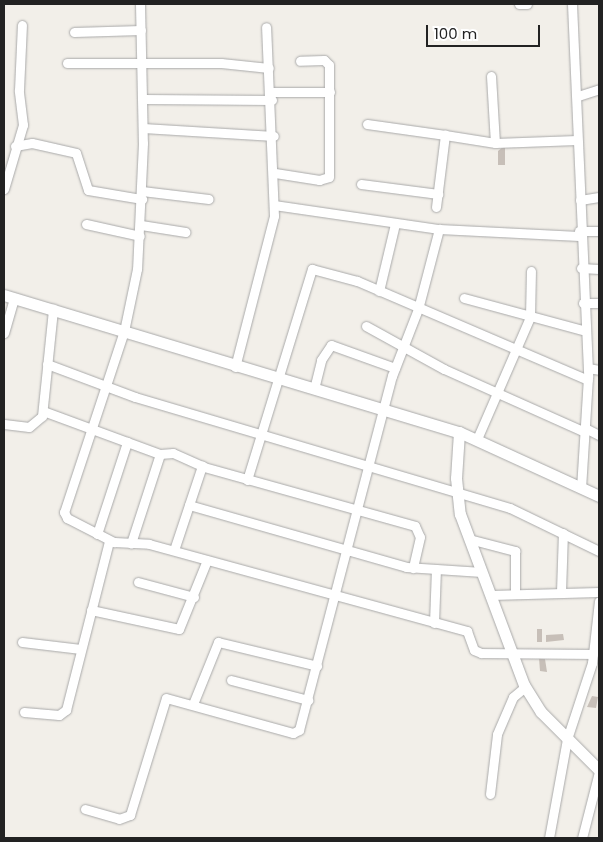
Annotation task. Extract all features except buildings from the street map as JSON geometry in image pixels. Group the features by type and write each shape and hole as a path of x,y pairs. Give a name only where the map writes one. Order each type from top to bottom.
{"street":[{"path":"140,4 143,128 140,236 124,331 64,512 109,541 174,550 469,632 476,652 593,654"},
{"path":"518,4 527,4"},
{"path":"572,4 578,96 579,234 583,330 588,368 581,487"},
{"path":"4,189 15,146 23,125 19,90 22,25"},
{"path":"235,367 267,250 274,205 274,136 266,27"},
{"path":"74,32 141,30"},
{"path":"275,173 319,180 329,177 330,92 328,62 300,61"},
{"path":"67,63 142,62 269,68"},
{"path":"492,76 495,143"},
{"path":"578,96 599,89"},
{"path":"142,99 271,96 330,92"},
{"path":"367,124 495,143 578,140"},
{"path":"143,128 274,136"},
{"path":"436,207 444,136"},
{"path":"15,146 32,143 76,153 88,190 209,199"},
{"path":"361,184 438,194"},
{"path":"580,200 599,197"},
{"path":"274,205 395,224 440,228 579,234 599,231"},
{"path":"86,224 140,236"},
{"path":"379,291 395,224"},
{"path":"141,225 185,232"},
{"path":"85,809 119,819 130,815 164,700 193,704 293,733 301,725 348,553 401,346 418,309 440,228"},
{"path":"581,268 599,269"},
{"path":"247,480 274,379 311,269 379,291 588,380"},
{"path":"477,439 495,392 530,317 531,271"},
{"path":"4,333 9,297 53,309 274,379 384,407 477,439 599,496"},
{"path":"464,298 583,330"},
{"path":"583,303 599,303"},
{"path":"4,424 34,426 43,411 53,309"},
{"path":"366,326 401,346 495,392 599,435"},
{"path":"314,389 321,360 332,345 395,368"},
{"path":"47,364 106,386 259,434 370,463 457,490 510,508 599,551"},
{"path":"588,368 599,370"},
{"path":"43,411 160,454 172,453 202,466 247,480 359,509 418,528 413,568"},
{"path":"458,432 457,490 469,538 525,687 567,739 599,771 582,838"},
{"path":"97,534 127,442"},
{"path":"131,543 160,454"},
{"path":"174,550 202,466"},
{"path":"189,505 348,553 413,568 482,572"},
{"path":"561,592 564,533"},
{"path":"469,538 515,551 515,594"},
{"path":"24,712 64,712 109,541"},
{"path":"91,610 176,630 185,623 207,560"},
{"path":"434,623 436,569"},
{"path":"138,582 194,597"},
{"path":"491,595 599,592"},
{"path":"549,838 567,739 593,654 599,601"},
{"path":"22,642 81,649"},
{"path":"193,704 218,642 317,666"},
{"path":"231,680 308,700"},
{"path":"490,794 498,734 513,697 525,687"}]}
